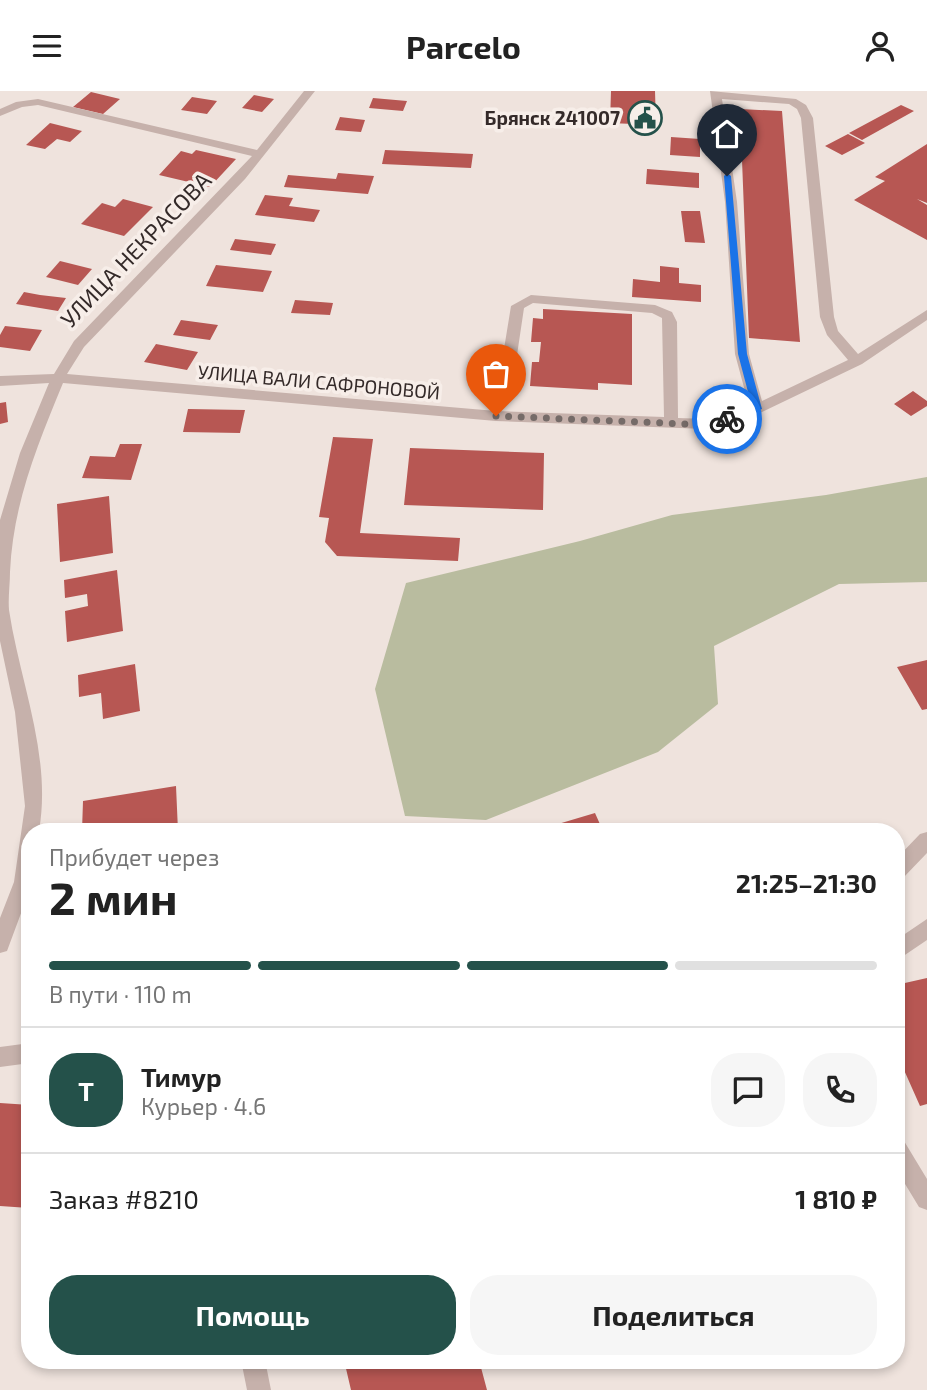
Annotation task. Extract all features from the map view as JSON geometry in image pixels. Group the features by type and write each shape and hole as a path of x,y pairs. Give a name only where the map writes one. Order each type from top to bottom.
{"street":[{"name":"УЛИЦА НЕКРАСОВА","path":"32,823 34,806 24,712 1,608 4,537 14,491 58,378 85,336 260,154 310,91"},
{"path":"757,409 743,354 731,202 716,93 792,101 802,107 807,118 827,317 832,332 857,361"},
{"path":"0,113 20,104 38,103 260,154"},
{"path":"510,355 518,306 524,301 531,299 655,309 667,315 670,322 671,423"},
{"name":"УЛИЦА ВАЛИ САФРОНОВОЙ","path":"0,381 58,378 382,408 496,416 706,424 757,409 857,361 927,314"},
{"path":"905,863 927,840"},
{"name":"УЛИЦА НЕКРАСОВА","path":"0,944 21,887"},
{"path":"905,945 927,928"},
{"path":"0,1057 21,1054"},
{"path":"905,1164 927,1199"},
{"path":"255,1369 259,1390"}],"green space":[{"path":"927,477 927,582 839,584 714,646 718,704 658,752 486,820 405,816 375,689 406,583 580,541 672,515 826,495"}],"building":[{"path":"611,91 655,91 656,125 610,123"},
{"path":"91,92 120,99 103,114 73,107"},
{"path":"254,95 274,99 262,112 242,108"},
{"path":"192,97 217,101 207,114 181,110"},
{"path":"373,98 407,101 403,111 369,108"},
{"path":"901,105 914,111 862,140 849,133"},
{"path":"740,109 782,111 800,342 749,338"},
{"path":"340,117 365,120 361,132 335,130"},
{"path":"50,123 82,131 70,142 57,139 45,149 26,145"},
{"path":"848,134 865,143 842,155 825,146"},
{"path":"671,137 700,139 700,157 670,155"},
{"path":"927,144 927,203 917,199 927,205 927,240 854,200 885,181 875,177"},
{"path":"196,150 236,159 210,187 159,175 181,151 192,154"},
{"path":"385,150 473,154 471,168 382,164"},
{"path":"647,169 699,173 699,188 646,184"},
{"path":"338,173 374,176 368,194 284,187 288,175 336,179"},
{"path":"265,195 293,198 289,206 320,210 314,222 255,215"},
{"path":"123,199 153,207 124,236 81,224 102,203 115,207"},
{"path":"681,211 700,211 705,243 685,242"},
{"path":"235,239 276,244 271,255 230,250"},
{"path":"60,261 92,269 78,285 46,277"},
{"path":"216,265 272,271 263,292 206,286"},
{"path":"660,266 679,268 679,283 701,285 701,302 632,297 633,279 660,282"},
{"path":"24,292 66,298 58,311 16,304"},
{"path":"295,300 333,303 330,315 291,313"},
{"path":"543,309 632,314 632,385 598,383 598,390 530,386 532,362 539,362 541,342 531,342 533,318 543,319"},
{"path":"181,320 218,325 210,340 173,335"},
{"path":"5,326 42,330 30,351 0,347 0,335"},
{"path":"156,344 198,352 187,370 144,362"},
{"path":"913,391 927,401 927,406 911,416 894,404"},
{"path":"6,402 8,422 0,424 0,403"},
{"path":"188,409 245,410 240,433 183,432"},
{"path":"333,437 373,439 360,533 460,538 458,561 337,556 325,542 329,518 319,517"},
{"path":"120,444 142,444 131,480 82,478 90,456 115,457"},
{"path":"410,448 544,453 543,510 404,505"},
{"path":"109,496 113,553 60,562 57,504"},
{"path":"117,570 123,631 67,642 65,611 88,606 87,594 65,598 64,580"},
{"path":"927,660 927,709 922,710 897,667"},
{"path":"135,664 140,711 103,719 101,693 79,697 78,675"},
{"path":"176,786 178,823 82,823 83,801"},
{"path":"595,813 599,823 561,823"},
{"path":"927,978 927,1104 920,1106 905,1072 905,983"},
{"path":"0,1103 21,1104 21,1207 0,1206"},
{"path":"346,1369 481,1369 487,1390 351,1390"}],"way so far":[{"path":"496,416 687,424 706,424 727,419"}],"place":[{"name":"Брянск 241007","path":"645,118"}],"route":[{"path":"727,176 743,354 757,409 727,419"}]}
